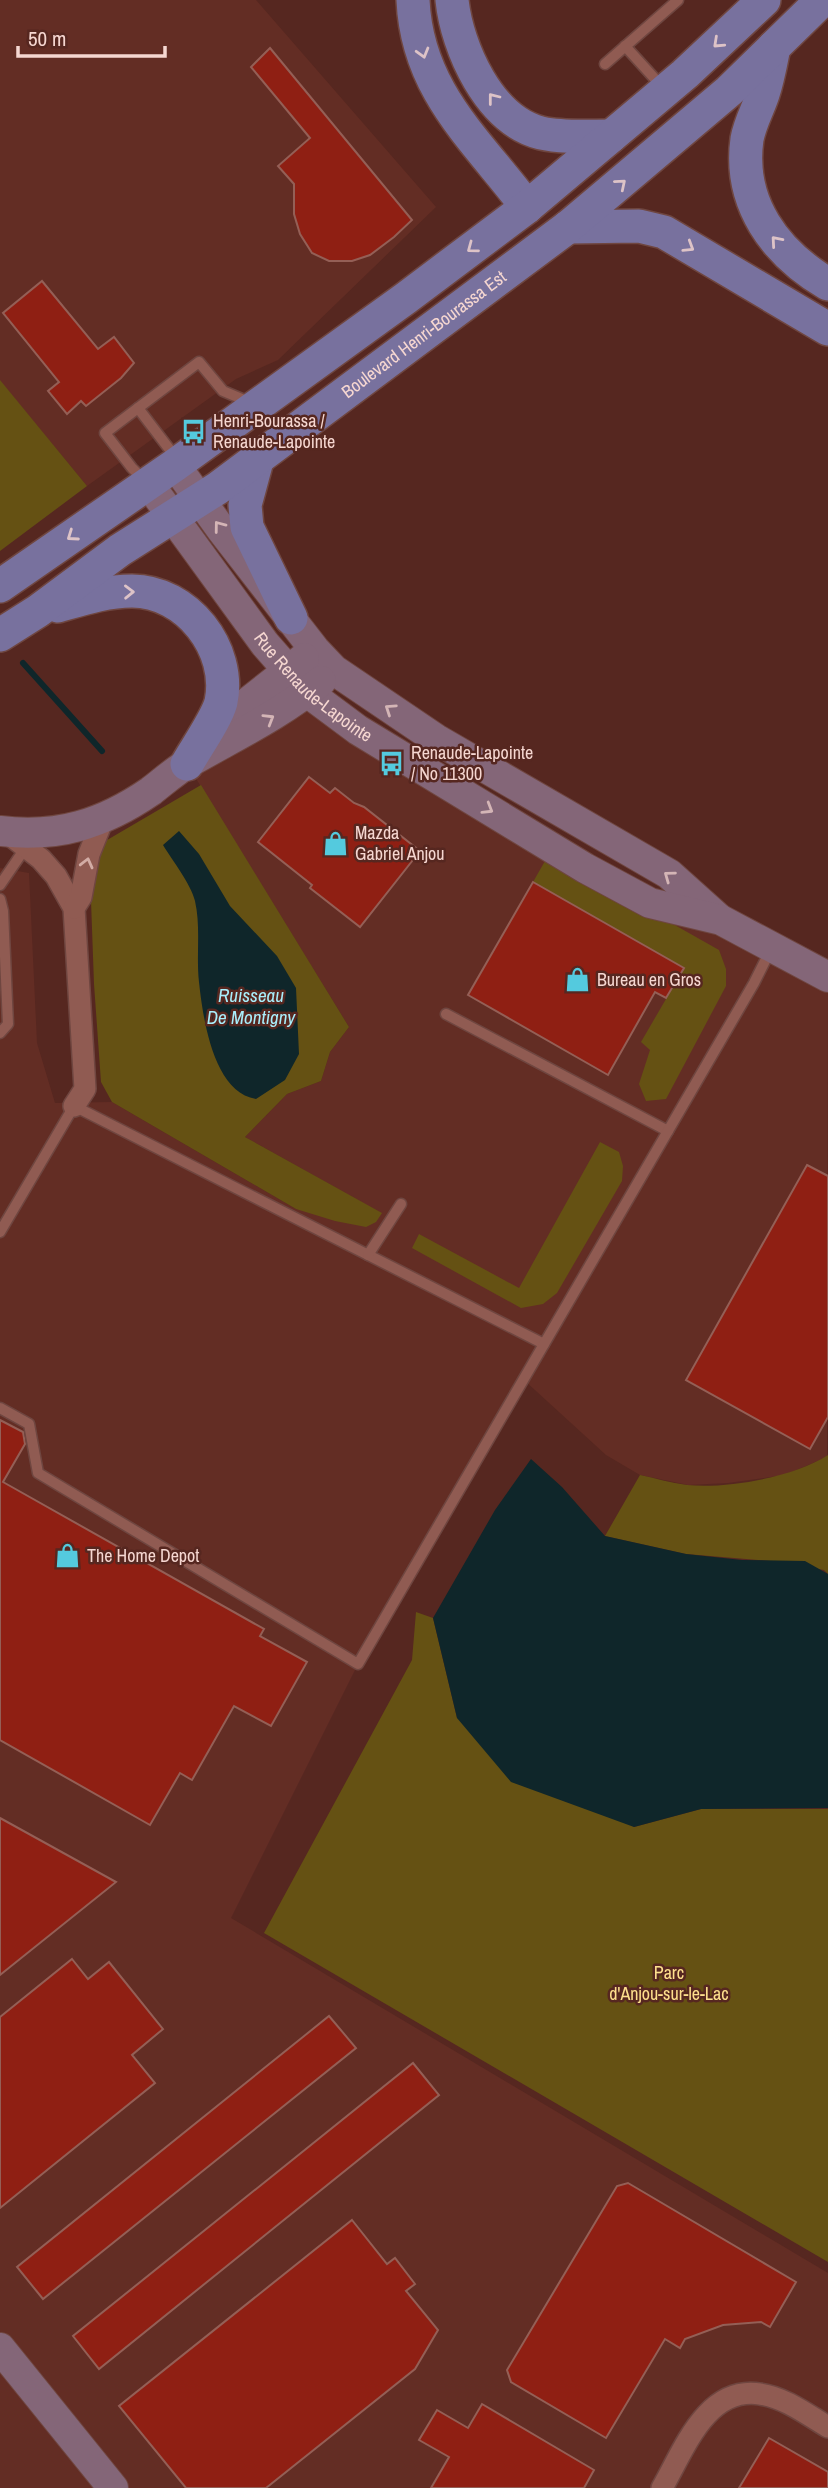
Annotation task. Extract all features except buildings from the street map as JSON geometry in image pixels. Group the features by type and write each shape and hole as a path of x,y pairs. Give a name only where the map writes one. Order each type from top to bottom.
{"main road":[{"path":"413,0 415,27 427,67 444,103 527,206"},
{"path":"452,0 457,30 470,62 488,93 512,118 538,132 549,134 611,136"},
{"path":"0,586 162,474 527,206 694,66 764,0"},
{"name":"Boulevard Henri-Bourassa Est","path":"0,635 38,611 120,550 187,509 568,227 719,99 822,0"},
{"path":"775,47 763,95 747,138 748,185 752,202 768,233 792,259 828,284"},
{"path":"568,227 639,226 664,232 828,329"},
{"path":"258,457 246,497 247,527 291,618"},
{"path":"38,611 100,594 133,591 163,597 193,616 214,642 223,672 220,704 187,764"}],"street":[{"name":"Rue Renaude-Lapointe","path":"162,474 187,509 248,622 297,681 358,730 427,753 669,874 721,920 828,977"},
{"name":"Rue Renaude-Lapointe","path":"187,509 291,618 325,660 427,753"},
{"path":"10,836 81,827 103,819 149,792 187,764 252,730 297,681 325,660"},
{"path":"75,908 81,897 89,854 103,819"},
{"path":"10,836 41,859 56,876 75,908 85,1089 74,1106"},
{"path":"0,2347 113,2488"},
{"path":"662,2488 703,2418 718,2403 738,2393 761,2394 782,2401 828,2427"}],"lane":[{"path":"605,64 678,0"},
{"path":"625,46 656,80"},
{"path":"138,408 170,450 162,474 132,468 104,433 199,362 223,391 242,400 251,409"},
{"path":"0,885 10,836"},
{"path":"0,899 8,1024 0,1033"},
{"path":"0,1408 29,1424 38,1473 358,1664 754,983 772,947"},
{"path":"446,1014 668,1131"},
{"path":"0,1232 74,1106 544,1344"},
{"path":"368,1255 401,1204"}],"shaded area":[{"path":"0,0 256,0 436,207 278,360 236,379 87,486 0,381"},
{"path":"307,692 418,767 828,977 827,1457 785,1475 728,1483 688,1485 640,1475 606,1455 524,1380 358,1664 231,1918 828,2273 828,2488 0,2488 0,868 29,873 37,1043 55,1103 112,1102 296,1209 381,1213 245,1137 287,1094 321,1081 330,1052 349,1027 187,764"}],"green space":[{"path":"0,380 87,486 0,551"},
{"path":"201,785 349,1027 330,1052 321,1081 287,1094 245,1137 382,1213 376,1222 366,1227 296,1209 112,1102 101,1082 90,873 102,843"},
{"path":"549,854 719,950 726,969 726,986 666,1099 646,1101 639,1084 650,1050 641,1042 684,968 533,882"},
{"path":"600,1142 619,1152 623,1166 622,1181 557,1293 543,1304 521,1308 412,1248 419,1234 519,1288"},
{"path":"828,1455 828,1574 824,1570 771,1561 686,1554 605,1536 640,1475 687,1485 741,1483 797,1470"},
{"name":"Parc d'Anjou-sur-le-Lac","path":"416,1612 433,1618 457,1718 634,1827 701,1809 828,1809 828,2262 264,1933 412,1660"}],"water":[{"name":"Ruisseau De Montigny","path":"179,831 199,854 230,906 277,956 296,988 299,1054 285,1080 256,1099 241,1093 230,1083 220,1068 207,1033 199,982 195,901 163,845"},
{"path":"531,1459 562,1487 605,1536 686,1554 742,1560 805,1561 828,1574 828,1808 701,1809 634,1827 511,1782 457,1718 433,1618 495,1510"}],"waterway":[{"name":"Ruisseau De Montigny","path":"23,663 102,751"}],"place":[{"name":"Henri-Bourassa / Renaude-Lapointe","path":"193,431"},
{"name":"Renaude-Lapointe / No 11300","path":"391,763"},
{"name":"Mazda Gabriel Anjou","path":"335,843"},
{"name":"Bureau en Gros","path":"577,980"},
{"name":"The Home Depot","path":"67,1556"}]}
